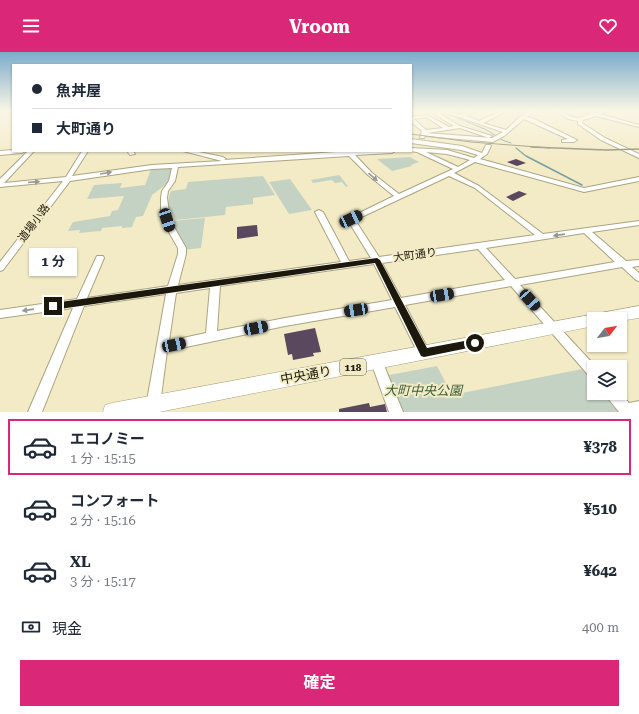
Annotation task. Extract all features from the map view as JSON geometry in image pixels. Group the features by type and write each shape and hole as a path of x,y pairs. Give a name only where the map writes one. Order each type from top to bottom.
{"highway":[{"path":"627,314 639,312"},
{"name":"中央通り","path":"112,412 152,408 587,321"}],"street":[{"path":"420,128 424,132 488,140 499,138 510,128"},
{"path":"413,147 424,132 455,128"},
{"path":"463,128 480,134 499,138"},
{"path":"495,128 506,131"},
{"path":"548,128 574,140 564,141"},
{"path":"585,128 639,156"},
{"path":"424,353 377,260 351,219 458,169 485,154 488,146"},
{"path":"413,147 462,148 483,155"},
{"path":"413,147 442,151 584,190 639,179"},
{"path":"413,147 458,169"},
{"path":"0,153 12,152"},
{"path":"0,184 30,152"},
{"name":"道場小路","path":"0,268 68,179 84,152"},
{"path":"195,152 230,162"},
{"path":"0,184 68,179 124,170 175,165 371,152"},
{"path":"350,153 370,174 400,197"},
{"path":"152,408 172,289 182,248 170,227 165,212 165,191 172,181 175,165"},
{"path":"449,173 480,189 542,237"},
{"path":"319,212 347,265"},
{"name":"大町通り","path":"0,314 377,260 637,225"},
{"path":"586,231 639,278"},
{"path":"480,246 587,364"},
{"path":"35,412 100,258"},
{"path":"162,347 285,322 514,282 624,264 639,263"},
{"path":"211,337 215,283"},
{"path":"377,362 396,412"},
{"path":"620,400 632,410"}],"green space":[{"path":"410,157 419,162 411,165 412,166 392,171 377,159"},
{"path":"171,167 168,183 152,195 143,216 136,217 132,227 122,228 122,226 102,228 101,231 79,233 80,230 68,231 73,222 110,216 112,211 118,210 124,196 87,199 94,185 122,183 120,188 145,185 151,169"},
{"path":"339,175 348,186 346,187 342,182 335,183 332,180 313,183 311,180"},
{"path":"263,176 275,195 253,198 253,204 226,207 225,215 176,220 168,203 171,191 186,189 188,182"},
{"path":"290,179 312,210 289,214 269,182"},
{"path":"205,218 201,248 183,250 171,221"},
{"name":"大町中央公園","path":"437,366 452,395 587,368 587,400 614,400 625,412 398,412 384,376"}],"building":[{"path":"516,159 526,163 517,166 507,162"},
{"path":"519,191 527,194 513,201 506,197"},
{"path":"257,225 258,236 237,239 237,227"},
{"path":"315,328 321,352 313,353 314,356 293,360 292,354 288,355 284,334"},
{"path":"369,403 370,407 385,404 387,412 339,412 339,409"}],"waterway":[{"path":"482,128 502,140 511,143"},
{"path":"516,148 526,156 582,185"}],"railway":[{"path":"412,134 471,142 543,147"},
{"path":"531,147 543,147"},
{"path":"543,147 606,150 639,149"},
{"path":"543,147 550,148"}],"route":[{"path":"53,306 377,260 424,353 475,343"}]}
